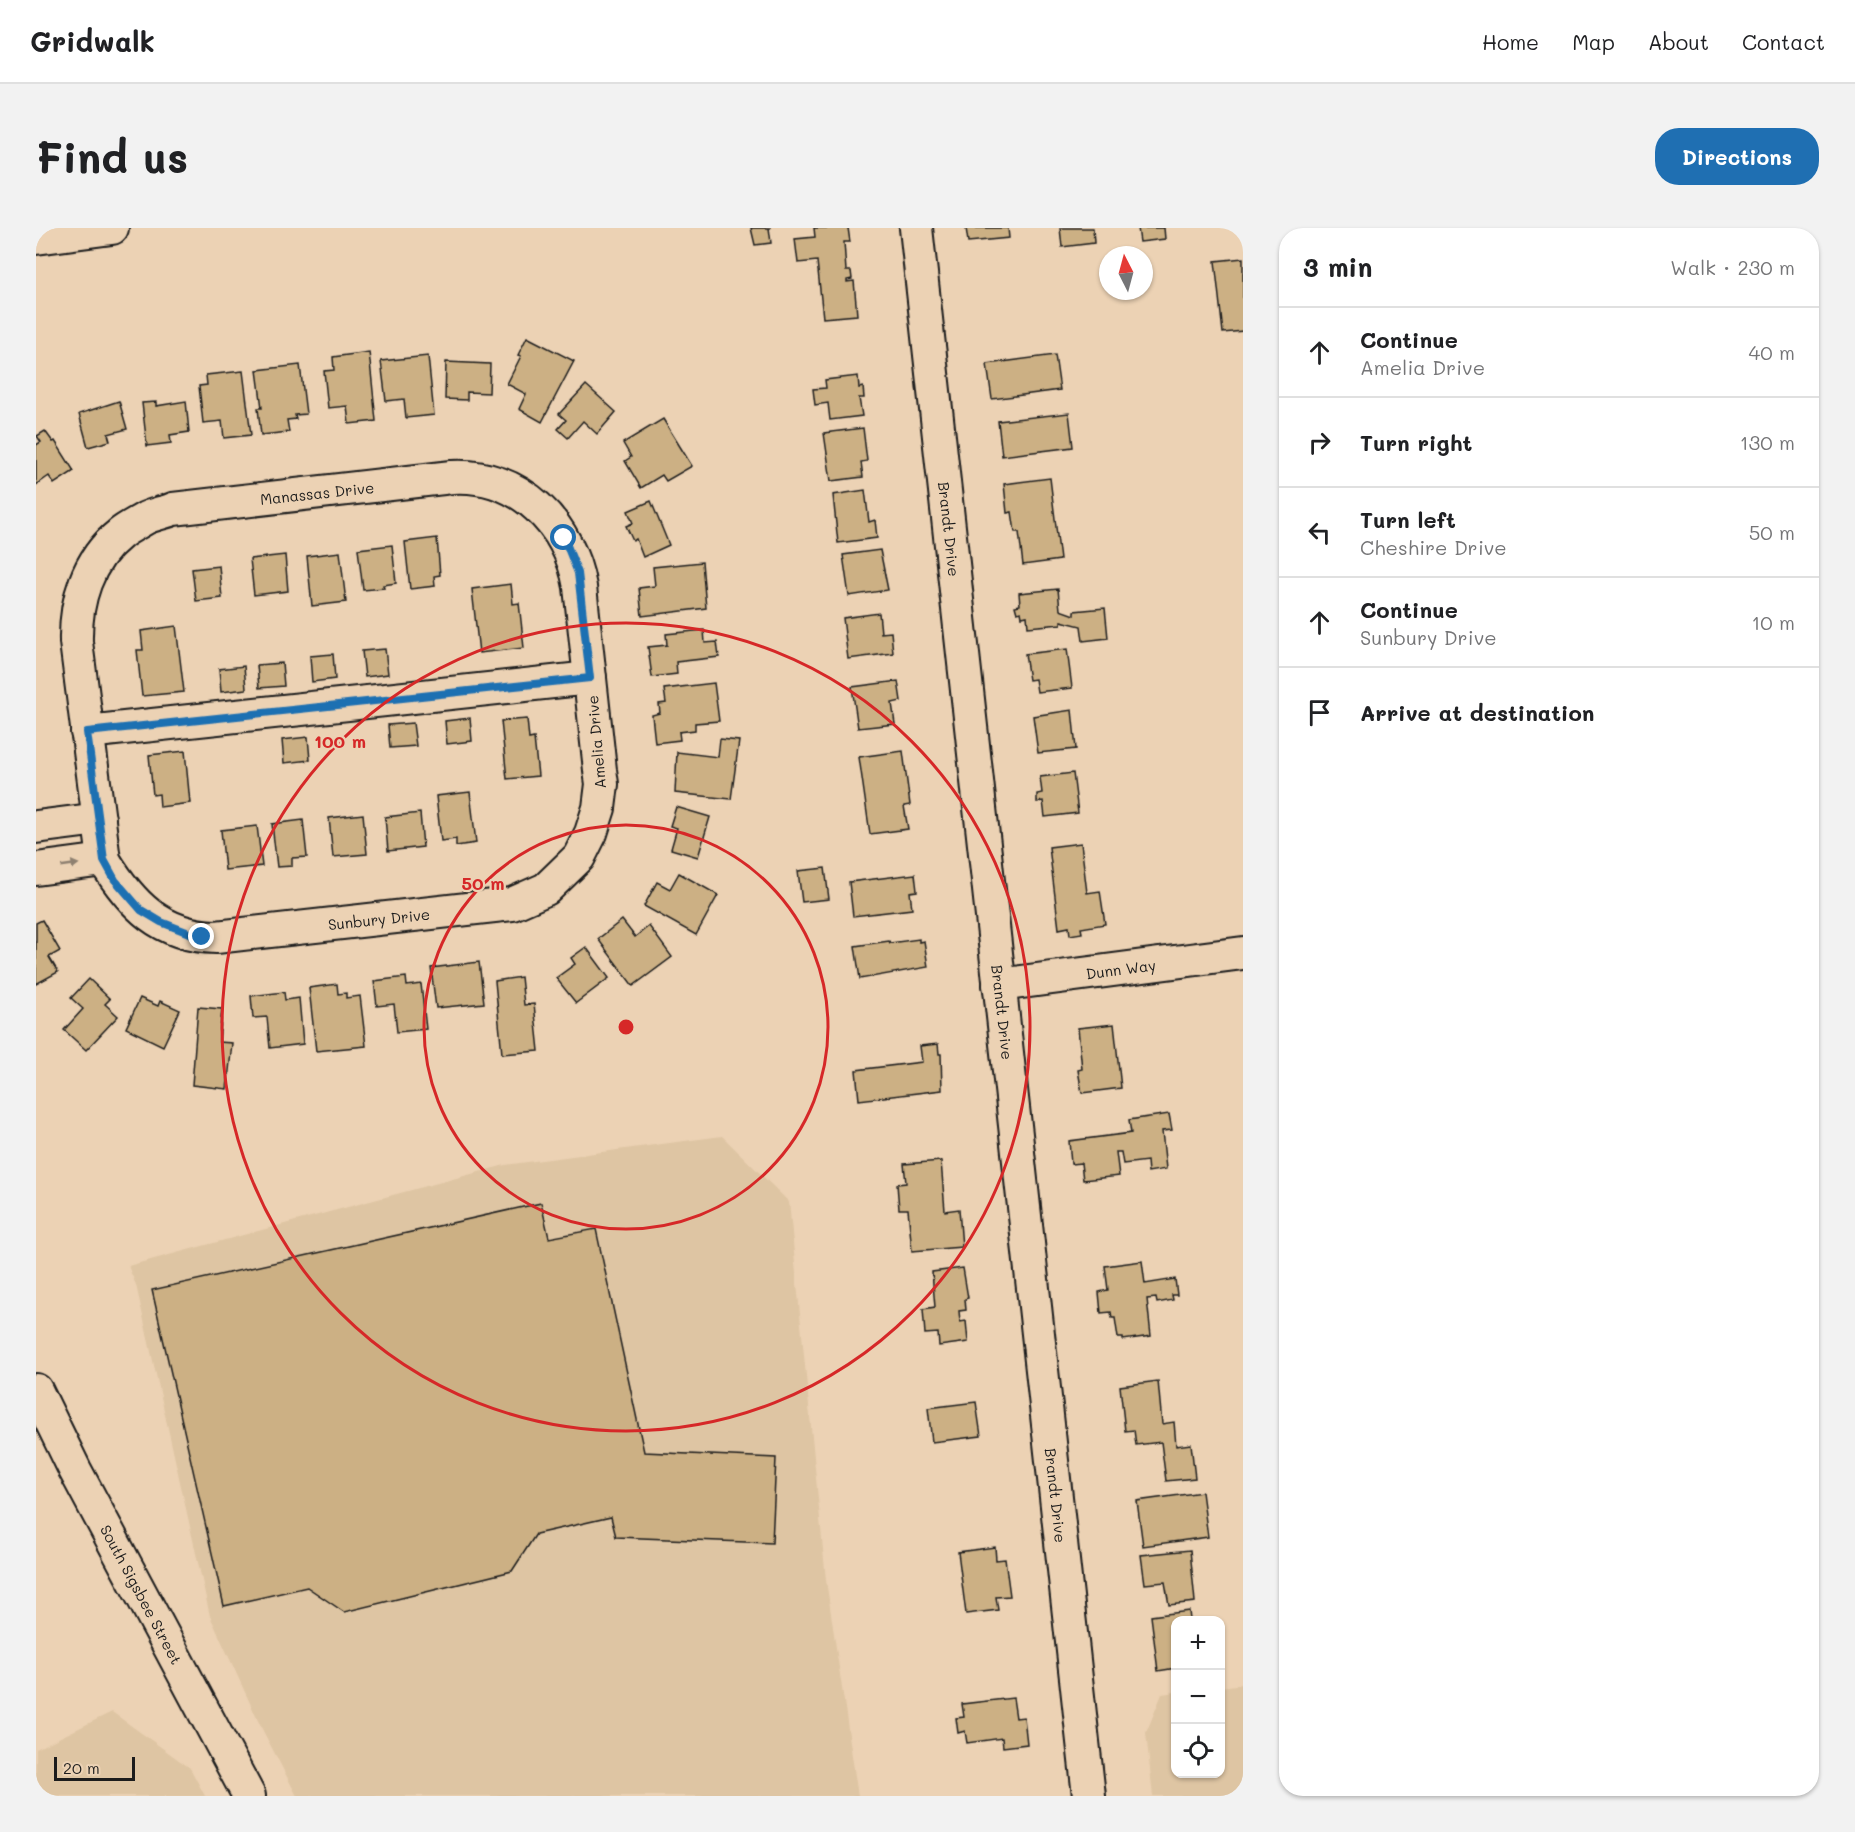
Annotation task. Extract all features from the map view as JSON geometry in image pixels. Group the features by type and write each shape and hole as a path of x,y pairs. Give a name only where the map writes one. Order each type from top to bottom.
{"street":[{"path":"36,238 112,228"},
{"name":"Brandt Drive","path":"916,228 1089,1796"},
{"name":"Manassas Drive","path":"104,860 76,642 77,616 88,576 110,543 120,534 146,517 174,509 452,477 484,479 514,491 529,501"},
{"name":"Amelia Drive","path":"529,501 549,517 564,538 574,561 580,587 601,796 596,821 586,846 580,853"},
{"path":"87,732 590,678"},
{"path":"36,827 99,819"},
{"name":"Sunbury Drive","path":"104,860 115,880 141,910 161,922 189,933 216,937 512,904 546,889 579,857 580,853"},
{"path":"36,869 104,860"},
{"name":"Dunn Way","path":"999,985 1243,953"},
{"name":"South Sigsbee Street","path":"36,1390 75,1470 249,1796"}],"shaded area":[{"path":"722,1136 789,1202 826,1580 858,1796 297,1796 261,1727 210,1616 136,1285 128,1266 505,1165"},
{"path":"1243,1684 1243,1796 1153,1796 1146,1733 1162,1694 1171,1693 1171,1778 1225,1778 1225,1686"},
{"path":"112,1712 190,1768 205,1796 36,1796 36,1749"}],"building":[{"path":"751,228 769,228 771,243 755,245"},
{"path":"814,228 848,228 850,242 844,242 846,271 851,271 852,279 847,282 854,281 857,315 823,318 817,261 798,263 795,239 815,237"},
{"path":"966,228 1008,228 1009,238 968,242"},
{"path":"1060,228 1093,228 1094,243 1062,247"},
{"path":"1138,228 1164,228 1165,239 1140,242"},
{"path":"1243,258 1243,331 1223,333 1215,261"},
{"path":"527,337 574,361 542,422 519,409 526,394 507,384 521,356 518,355"},
{"path":"369,352 376,421 349,424 347,406 328,408 324,371 334,370 333,357"},
{"path":"1055,355 1060,390 992,399 987,364"},
{"path":"428,356 434,415 406,418 404,399 386,401 381,361"},
{"path":"446,362 490,364 489,393 467,392 467,400 445,399"},
{"path":"300,365 306,414 295,415 296,419 287,420 289,432 261,435 258,408 262,408 257,370"},
{"path":"243,371 251,435 224,438 222,421 203,423 199,386 207,385 206,375"},
{"path":"858,376 859,388 863,387 864,398 859,398 862,416 830,420 828,403 815,405 813,389 826,388 825,380"},
{"path":"586,385 616,412 597,434 583,421 568,438 558,429 566,420 559,414"},
{"path":"119,401 127,429 108,434 110,441 88,447 79,414"},
{"path":"186,401 189,432 170,435 171,443 147,446 142,403 156,402 156,406"},
{"path":"1069,413 1073,447 1002,456 998,421"},
{"path":"663,419 692,466 666,481 662,475 641,488 625,461 631,457 623,443"},
{"path":"863,428 867,461 861,462 863,477 831,481 824,433"},
{"path":"45,431 53,442 55,441 74,471 54,484 49,476 36,485 36,445 41,442 37,436"},
{"path":"1050,478 1060,560 1023,565 1019,532 1015,532 1012,512 1007,513 1004,484"},
{"path":"865,490 869,522 875,520 877,538 838,543 833,495"},
{"path":"651,501 669,545 643,557 636,539 633,541 626,526 633,523 628,511"},
{"path":"437,538 440,575 434,576 435,586 410,589 405,542"},
{"path":"392,545 396,583 383,585 384,588 363,590 358,549"},
{"path":"880,550 888,590 849,596 843,555"},
{"path":"340,552 346,602 312,606 307,556"},
{"path":"285,555 288,591 254,595 250,559"},
{"path":"702,562 706,608 642,616 639,588 655,586 653,567"},
{"path":"219,566 222,598 196,601 192,569"},
{"path":"511,584 513,604 519,603 524,648 479,653 472,589"},
{"path":"1058,589 1060,610 1074,615 1074,611 1105,608 1108,638 1083,641 1081,626 1061,621 1061,624 1028,627 1027,616 1022,617 1021,612 1017,613 1015,606 1020,605 1019,593"},
{"path":"879,613 881,633 891,632 893,653 848,659 843,618"},
{"path":"176,626 184,692 142,696 137,650 143,650 141,631"},
{"path":"704,630 705,643 717,642 719,657 676,662 677,674 652,677 648,647 667,645 666,634"},
{"path":"385,649 388,674 365,677 362,651"},
{"path":"1067,649 1072,688 1037,692 1035,679 1029,680 1025,654"},
{"path":"333,654 335,679 312,682 310,656"},
{"path":"282,663 284,686 259,688 257,665"},
{"path":"244,666 246,689 221,692 219,669"},
{"path":"898,681 901,701 892,703 895,724 858,728 852,687"},
{"path":"714,683 719,721 695,723 695,730 679,732 680,740 655,743 652,715 660,713 659,704 666,703 664,689"},
{"path":"1072,710 1076,749 1038,753 1033,716"},
{"path":"470,718 472,741 447,744 445,721"},
{"path":"527,719 529,739 534,738 538,776 507,779 501,721"},
{"path":"413,723 416,746 390,748 388,725"},
{"path":"308,737 310,760 284,763 282,740"},
{"path":"720,739 739,741 731,799 675,793 677,752 718,757"},
{"path":"185,751 190,803 160,807 159,794 153,795 149,755"},
{"path":"903,751 910,805 904,806 908,829 870,834 859,757"},
{"path":"1073,773 1078,813 1045,817 1043,801 1037,802 1037,794 1042,793 1040,777"},
{"path":"470,792 476,843 456,846 456,839 441,841 436,796"},
{"path":"676,807 710,817 698,857 671,849 677,828 670,826"},
{"path":"420,813 423,847 388,851 385,817"},
{"path":"363,814 367,854 333,857 329,818"},
{"path":"303,820 307,857 292,858 292,866 277,867 272,824"},
{"path":"257,826 262,866 225,870 221,830"},
{"path":"1081,843 1087,893 1100,891 1105,924 1081,928 1082,933 1070,935 1069,927 1059,929 1049,847"},
{"path":"825,868 829,899 802,902 798,871"},
{"path":"679,873 718,895 696,935 644,906 657,882 670,889"},
{"path":"915,874 917,891 910,892 912,909 853,916 849,882"},
{"path":"42,920 60,951 49,957 58,972 36,984 36,923"},
{"path":"622,920 635,937 649,926 672,957 633,986 598,939"},
{"path":"919,939 919,942 924,941 928,967 860,979 855,946"},
{"path":"586,947 609,978 576,1003 556,978 575,964 571,958"},
{"path":"479,962 484,1003 436,1008 431,968"},
{"path":"406,977 407,986 421,984 426,1029 397,1032 394,1004 377,1006 374,981"},
{"path":"521,977 524,1005 534,1004 539,1051 502,1054 495,981"},
{"path":"89,979 110,999 105,1004 118,1016 86,1050 64,1030 83,1009 71,998"},
{"path":"337,984 338,994 346,993 346,998 360,996 366,1046 316,1051 309,988"},
{"path":"284,992 285,1000 299,998 303,1044 270,1048 267,1017 253,1018 251,996"},
{"path":"140,998 158,1006 160,1001 180,1010 163,1046 126,1028"},
{"path":"198,1007 222,1009 219,1042 232,1043 227,1089 192,1085"},
{"path":"1114,1024 1121,1088 1082,1093 1078,1070 1082,1069 1078,1028"},
{"path":"938,1044 939,1054 941,1054 942,1090 859,1100 856,1070 922,1062 920,1046"},
{"path":"1169,1114 1172,1130 1162,1131 1166,1169 1148,1172 1147,1161 1123,1164 1121,1152 1116,1152 1119,1176 1083,1180 1081,1163 1071,1164 1069,1141 1131,1133 1129,1120"},
{"path":"941,1161 945,1211 959,1209 962,1247 912,1251 908,1209 899,1209 897,1184 906,1183 904,1164"},
{"path":"541,1203 549,1238 596,1229 644,1452 776,1458 772,1543 616,1537 611,1517 536,1534 512,1571 344,1612 307,1587 224,1606 152,1290"},
{"path":"1142,1261 1145,1284 1175,1279 1177,1295 1172,1295 1173,1300 1157,1303 1156,1298 1147,1299 1151,1336 1123,1340 1123,1338 1118,1338 1115,1318 1112,1318 1111,1312 1101,1313 1099,1292 1108,1290 1105,1266"},
{"path":"963,1268 968,1298 965,1299 966,1310 959,1311 960,1322 966,1321 968,1342 939,1346 938,1333 925,1334 923,1309 935,1307 932,1272"},
{"path":"1158,1381 1162,1424 1174,1422 1176,1446 1191,1444 1195,1478 1166,1481 1161,1442 1136,1445 1134,1430 1125,1431 1120,1386"},
{"path":"976,1402 981,1436 932,1442 928,1408"},
{"path":"1202,1492 1208,1537 1143,1546 1137,1501"},
{"path":"995,1547 996,1560 1005,1559 1010,1596 996,1597 998,1610 966,1614 958,1552"},
{"path":"1190,1550 1195,1602 1169,1605 1165,1582 1145,1584 1141,1555"},
{"path":"1189,1611 1190,1616 1171,1616 1171,1669 1158,1671 1151,1616"},
{"path":"1013,1698 1016,1718 1024,1717 1027,1744 1003,1747 1002,1738 967,1743 965,1731 958,1733 956,1718 964,1717 962,1704"}],"route":[{"path":"202,937 161,922 141,910 115,880 104,860 87,732 590,678 578,573 564,538"}]}
